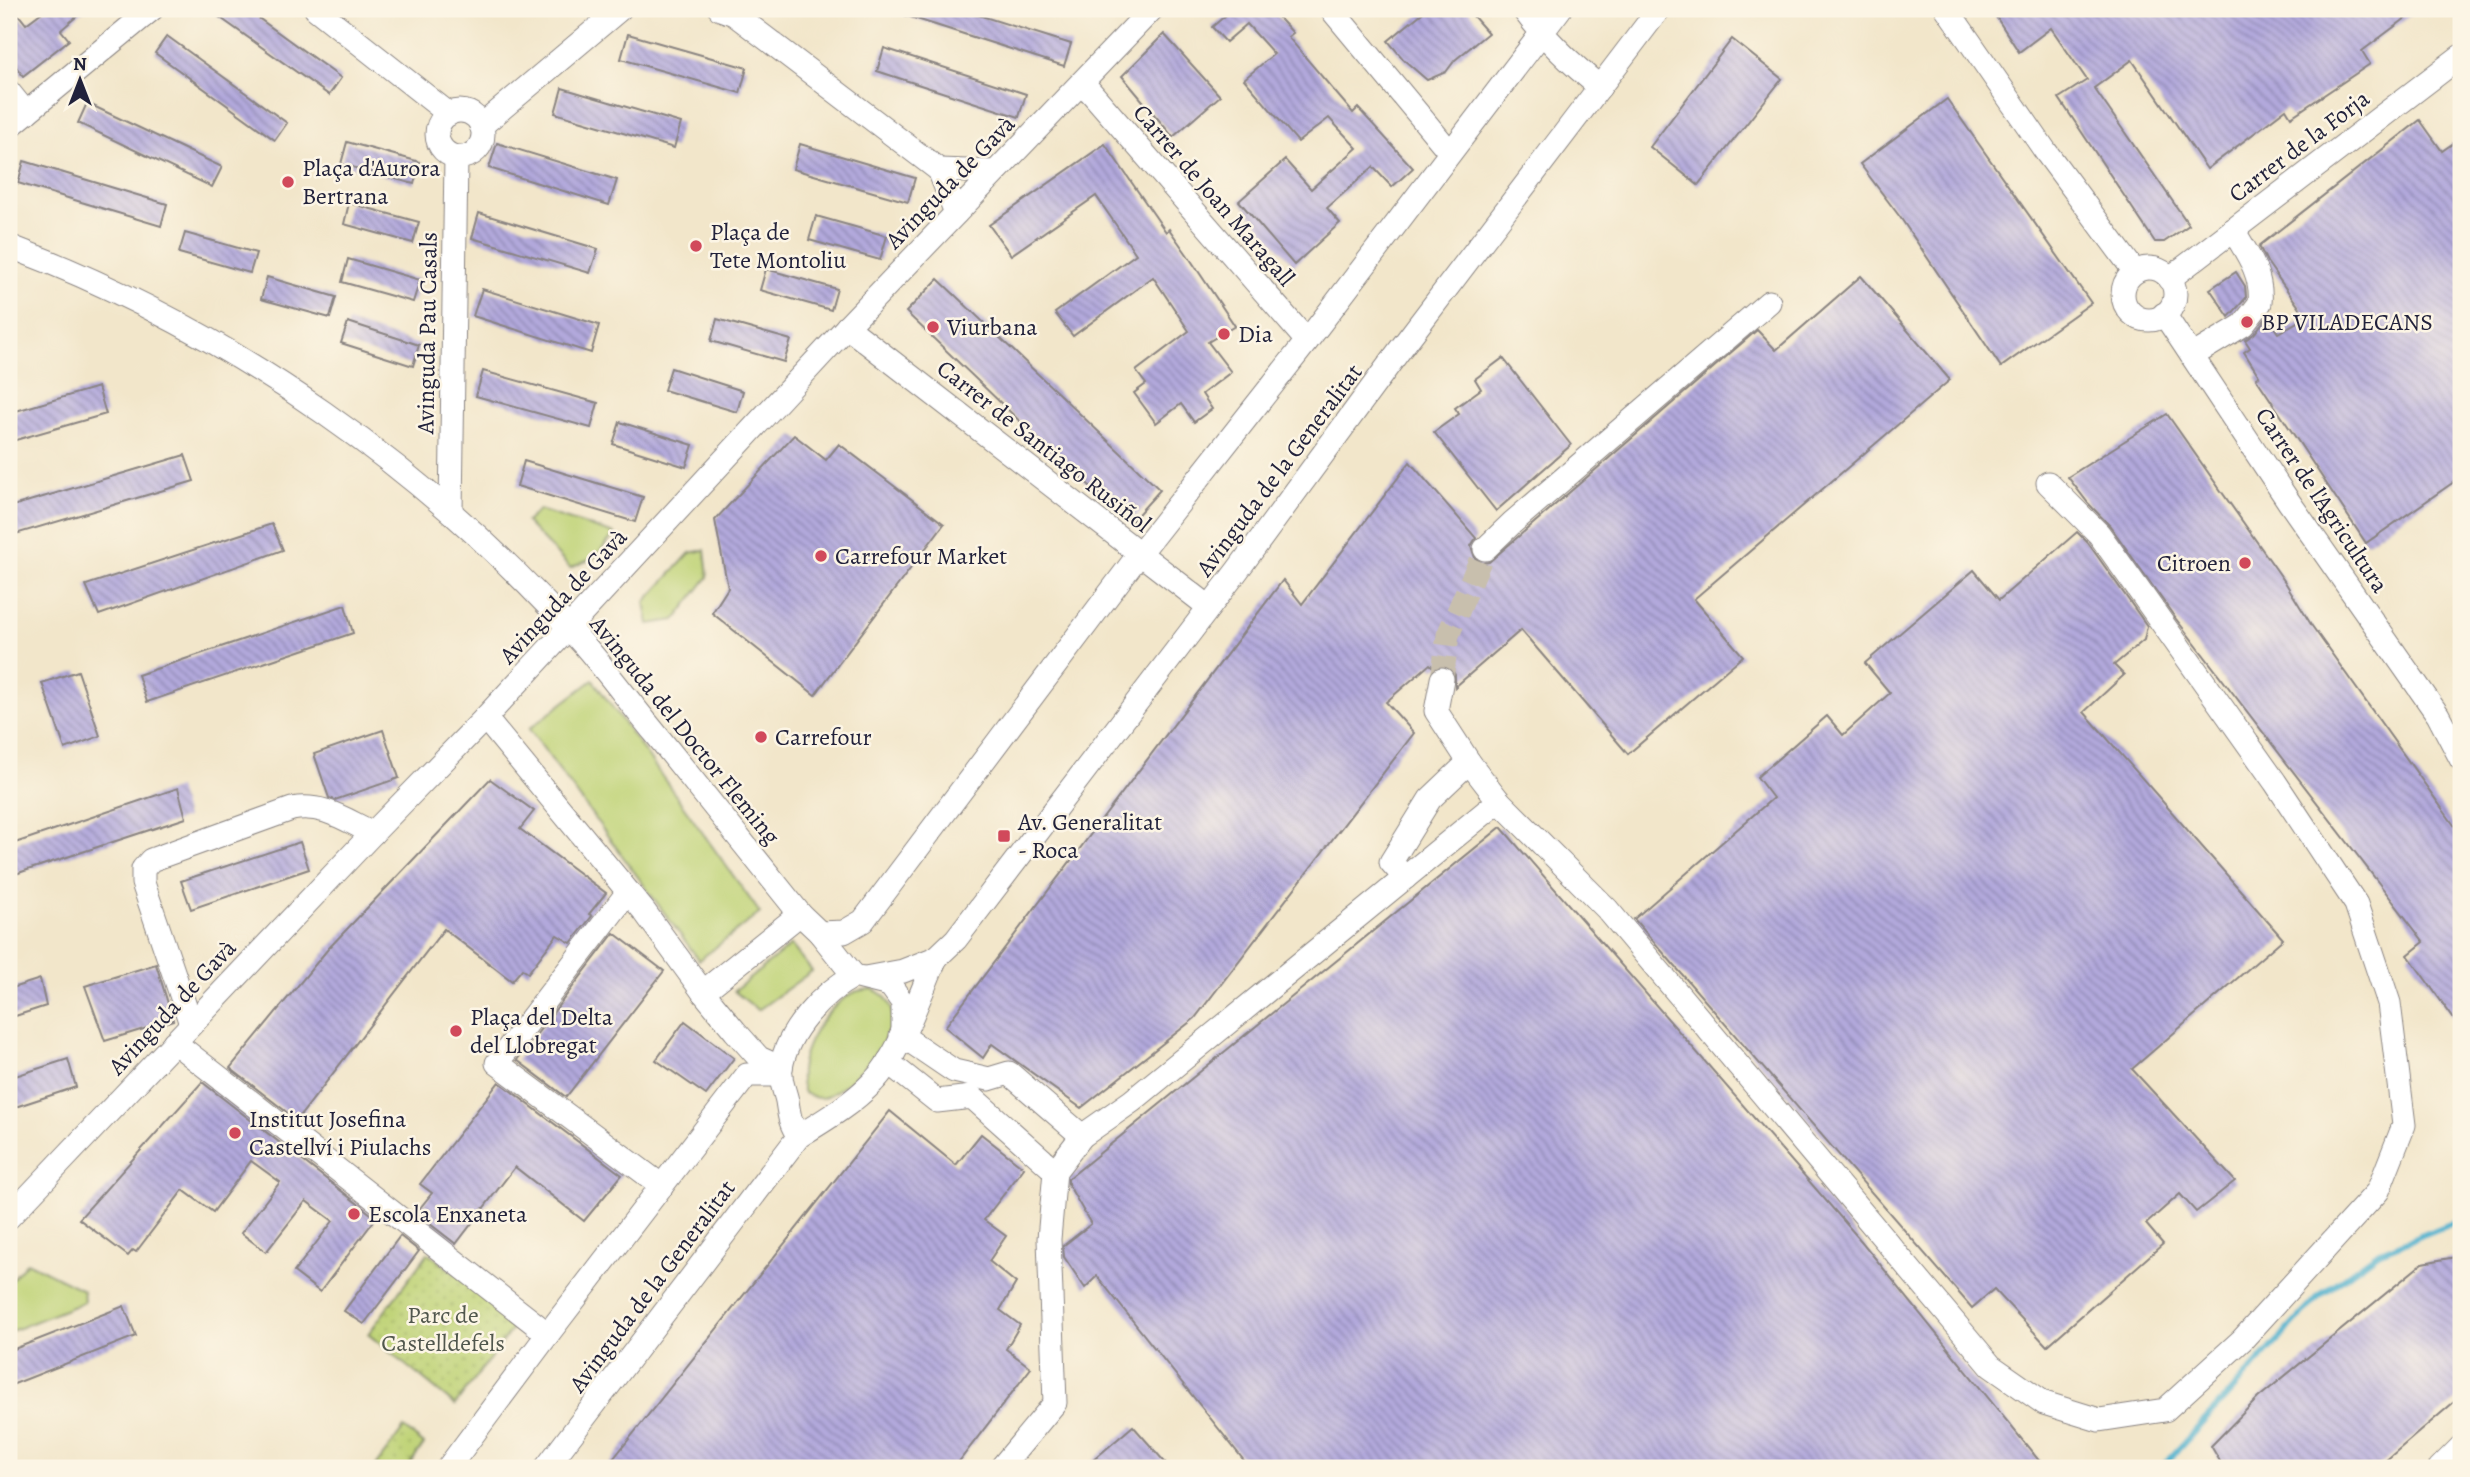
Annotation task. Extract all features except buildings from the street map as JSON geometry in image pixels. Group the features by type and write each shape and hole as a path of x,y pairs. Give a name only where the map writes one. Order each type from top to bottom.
{"street":[{"path":"9,92 18,120 152,9"},
{"path":"316,9 449,114"},
{"path":"481,126 620,9"},
{"path":"720,9 734,15 939,170 956,213"},
{"name":"Avinguda de Gavà","path":"9,1217 373,832 485,718 847,327 1152,9"},
{"path":"1331,9 1449,151"},
{"path":"1522,9 1568,62 1600,88"},
{"path":"820,933 844,932 863,921 1140,553 1307,341 1449,151 1560,9"},
{"name":"Avinguda de la Generalitat","path":"936,958 956,939 1011,869 1659,9"},
{"path":"1947,9 2046,152 2135,272"},
{"name":"Carrer de la Forja","path":"2169,279 2461,56"},
{"name":"Carrer de Joan Maragall","path":"1083,83 1307,341"},
{"path":"460,111 477,119 481,126 483,136 476,150 464,156 456,157 443,150 437,136 438,126 449,114 460,111"},
{"name":"Avinguda Pau Casals","path":"451,511 456,157"},
{"path":"939,170 995,172"},
{"path":"2192,356 2243,325 2260,303 2259,279 2233,230"},
{"name":"Avinguda del Doctor Fleming","path":"10,247 77,272 192,330 310,404 383,455 451,511 593,656 800,914 860,977"},
{"path":"2157,269 2169,279 2173,285 2173,301 2164,314 2157,318 2140,318 2127,308 2124,284 2135,272 2157,269"},
{"path":"1485,549 1769,302"},
{"name":"Carrer de l'Agricultura","path":"2164,314 2289,502 2438,715 2461,759"},
{"name":"Carrer de Santiago Rusiñol","path":"847,327 1209,607"},
{"path":"1442,679 1436,711 1469,762 1499,801 1606,909 1991,1366 2044,1403 2099,1420 2165,1410 2242,1340 2378,1191 2404,1125 2389,1003 2356,904 2275,782 2099,534 2048,482"},
{"name":"Carrer de l'Agricultura","path":"2438,715 2461,739"},
{"path":"485,718 628,892 758,1058 782,1080 795,1110 813,1118 841,1110"},
{"path":"1405,878 1391,862 1430,799 1469,762"},
{"path":"1001,1468 1055,1403 1049,1239 1055,1171 1082,1136 1132,1101 1499,801"},
{"path":"191,1024 144,883 143,869 151,860 306,806 317,807 373,832"},
{"path":"628,892 497,1063 662,1186"},
{"path":"704,992 800,914"},
{"path":"936,958 888,1062 874,1081 841,1110 799,1136 792,1128 782,1080 786,1051 806,1016 837,985 860,977 903,971 936,958"},
{"path":"860,977 890,985 903,1003 902,1033"},
{"path":"902,1033 954,1070 989,1079 1009,1073 1082,1136"},
{"path":"174,1042 548,1334"},
{"path":"888,1062 937,1101 972,1097 1055,1171"},
{"path":"449,1468 747,1075 782,1080"},
{"name":"Avinguda de la Generalitat","path":"546,1468 799,1136"},
{"path":"2440,1468 2461,1447"}],"green space":[{"path":"539,510 615,534 594,558 570,568 526,522"},
{"path":"705,550 708,577 675,620 649,624 645,602 690,553"},
{"path":"593,680 760,913 699,960 529,729"},
{"path":"791,945 812,971 758,1010 734,991"},
{"path":"872,989 887,999 892,1013 889,1029 880,1046 868,1063 838,1090 820,1098 804,1093 802,1065 806,1050 822,1021 843,999 855,992"},
{"name":"Parc de Castelldefels","path":"428,1253 518,1321 455,1405 368,1334"},
{"path":"27,1262 83,1290 84,1302 9,1332 9,1283"},
{"path":"404,1428 424,1444 407,1468 374,1468"}],"waterway":[{"path":"2161,1468 2319,1296 2378,1253 2461,1222"}],"tunnel":[{"path":"1442,679 1448,635 1485,549"}],"place":[{"name":"Plaça d'Aurora Bertrana","path":"288,182"},
{"name":"Plaça de Tete Montoliu","path":"696,246"},
{"name":"BP VILADECANS","path":"2247,322"},
{"name":"Viurbana","path":"933,327"},
{"name":"Dia","path":"1224,334"},
{"name":"Carrefour Market","path":"821,556"},
{"name":"Citroen","path":"2245,563"},
{"name":"Carrefour","path":"761,737"},
{"name":"Av. Generalitat - Roca","path":"1004,836"},
{"name":"Plaça del Delta del Llobregat","path":"456,1031"},
{"name":"Institut Josefina Castellví i Piulachs","path":"235,1133"},
{"name":"Escola Enxaneta","path":"354,1214"}]}
